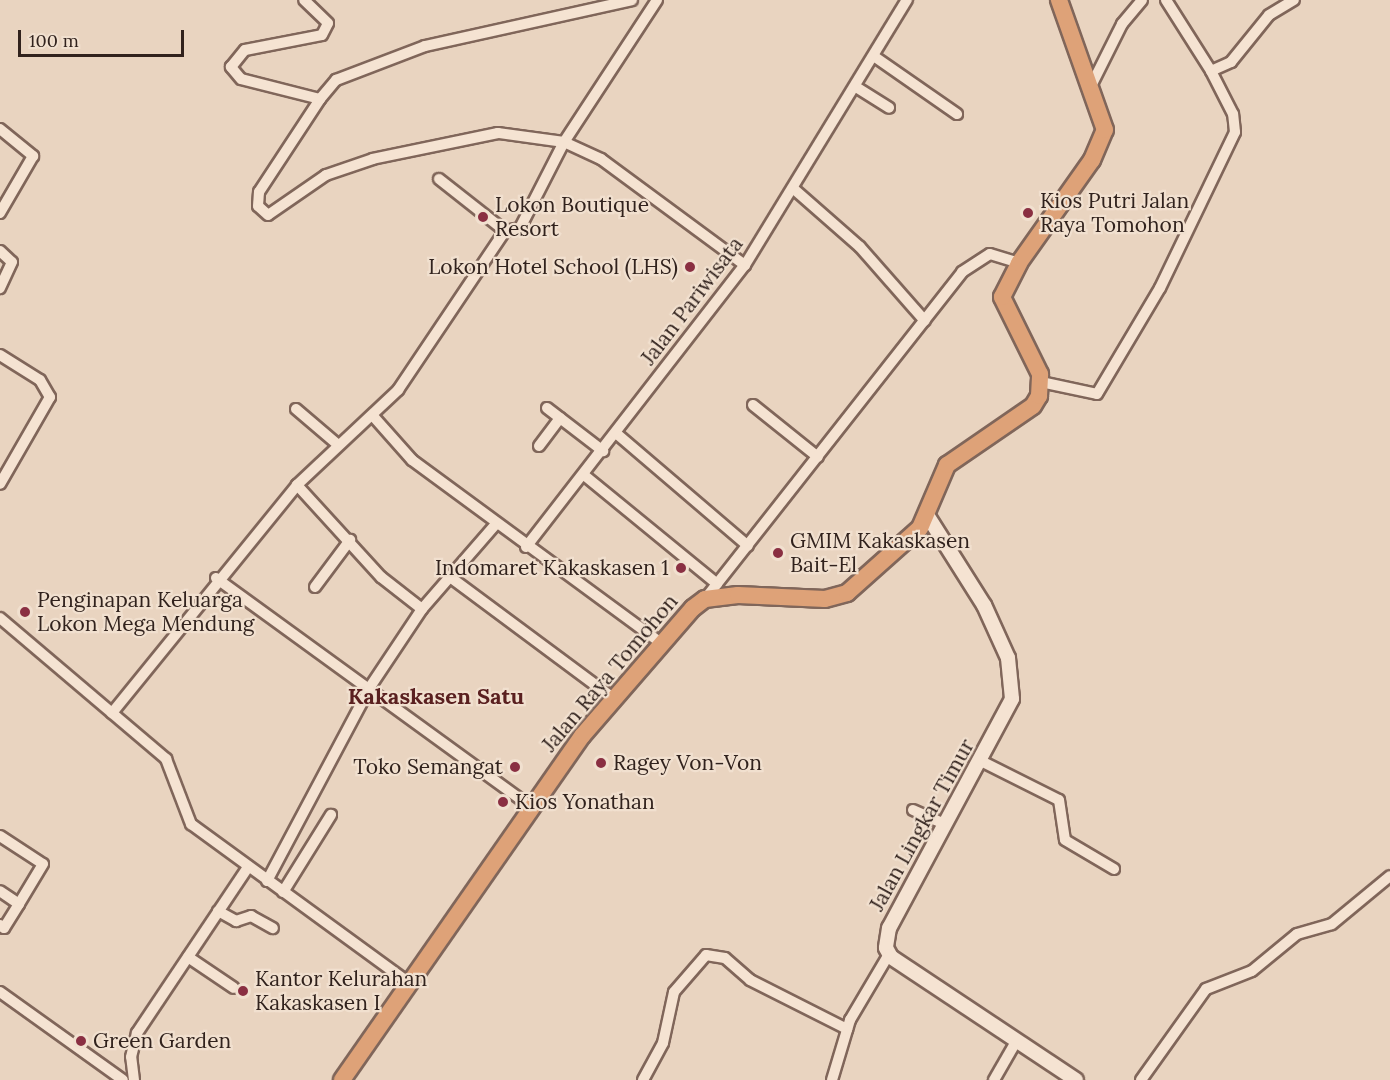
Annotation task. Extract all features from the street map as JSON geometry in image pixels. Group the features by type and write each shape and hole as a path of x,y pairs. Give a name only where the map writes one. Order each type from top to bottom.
{"highway":[{"path":"1041,382 1003,303 1019,263 1102,144 1103,117 1090,88 1059,0"},
{"name":"Jalan Raya Tomohon","path":"342,1080 530,806 661,643 705,600 768,594 825,598 847,593 911,539 927,515 947,465 1028,413 1041,382"}],"main road":[{"name":"Jalan Lingkar Timur","path":"889,954 889,928 981,761 1012,699 1008,658 984,605 927,515"},
{"path":"889,954 1076,1080"}],"street":[{"path":"304,0 328,23 322,35 244,50 231,67 241,79 320,99"},
{"path":"632,0 425,46 336,80 320,99 259,192 258,206 268,215 326,175 373,159 498,133 564,142 601,159 745,265"},
{"path":"112,713 216,578 297,485 337,444 373,416 398,390 505,231 520,228 564,142 657,0"},
{"name":"Jalan Pariwisata","path":"526,547 617,434 745,265 795,190 907,0"},
{"path":"1090,88 1122,24 1142,0"},
{"path":"1041,382 1097,394 1160,288 1235,132 1233,114 1212,71 1166,0"},
{"path":"1212,71 1231,62 1269,15 1294,0"},
{"path":"875,57 957,114"},
{"path":"856,87 889,108"},
{"path":"0,129 33,156 0,213"},
{"path":"439,179 505,231"},
{"path":"795,190 860,247 925,321"},
{"path":"0,251 12,262 0,288"},
{"path":"705,600 975,259 1001,254 1019,263"},
{"path":"0,355 40,380 50,398 0,484"},
{"path":"753,405 818,457"},
{"path":"547,408 603,451"},
{"path":"296,409 337,444"},
{"path":"373,416 411,460 495,525 661,643"},
{"path":"538,446 560,418"},
{"path":"617,434 748,546"},
{"path":"584,475 717,584"},
{"path":"297,485 350,540 381,577 422,609"},
{"path":"267,881 370,687 422,609 495,525"},
{"path":"315,587 350,540"},
{"path":"216,578 370,687 530,806"},
{"path":"450,578 614,699"},
{"path":"1,622 166,759 189,822 408,982"},
{"path":"981,761 1059,800 1065,840 1114,869"},
{"path":"914,810 946,825"},
{"path":"283,892 331,815"},
{"path":"0,836 43,864 4,928 0,926"},
{"path":"134,1080 132,1044 248,867"},
{"path":"1141,1080 1206,989 1252,971 1297,934 1332,924 1390,876"},
{"path":"0,891 19,904"},
{"path":"218,911 236,921 251,916 273,928"},
{"path":"832,1080 847,1029 889,954"},
{"path":"643,1080 663,1043 674,992 706,955 725,958 750,980 847,1029"},
{"path":"188,957 234,988"},
{"path":"0,992 123,1080"},
{"path":"994,1080 1017,1040"}],"place":[{"name":"Kios Putri Jalan Raya Tomohon","path":"1028,213"},
{"name":"Lokon Boutique Resort","path":"483,217"},
{"name":"Lokon Hotel School (LHS)","path":"690,267"},
{"name":"GMIM Kakaskasen Bait-El","path":"778,553"},
{"name":"Indomaret Kakaskasen 1","path":"681,568"},
{"name":"Penginapan Keluarga Lokon Mega Mendung","path":"25,612"},
{"name":"Ragey Von-Von","path":"601,763"},
{"name":"Toko Semangat","path":"515,767"},
{"name":"Kios Yonathan","path":"503,802"},
{"name":"Kantor Kelurahan Kakaskasen I","path":"243,991"},
{"name":"Green Garden","path":"81,1041"}],"district":[{"name":"Kakaskasen Satu","path":"436,697"}]}
